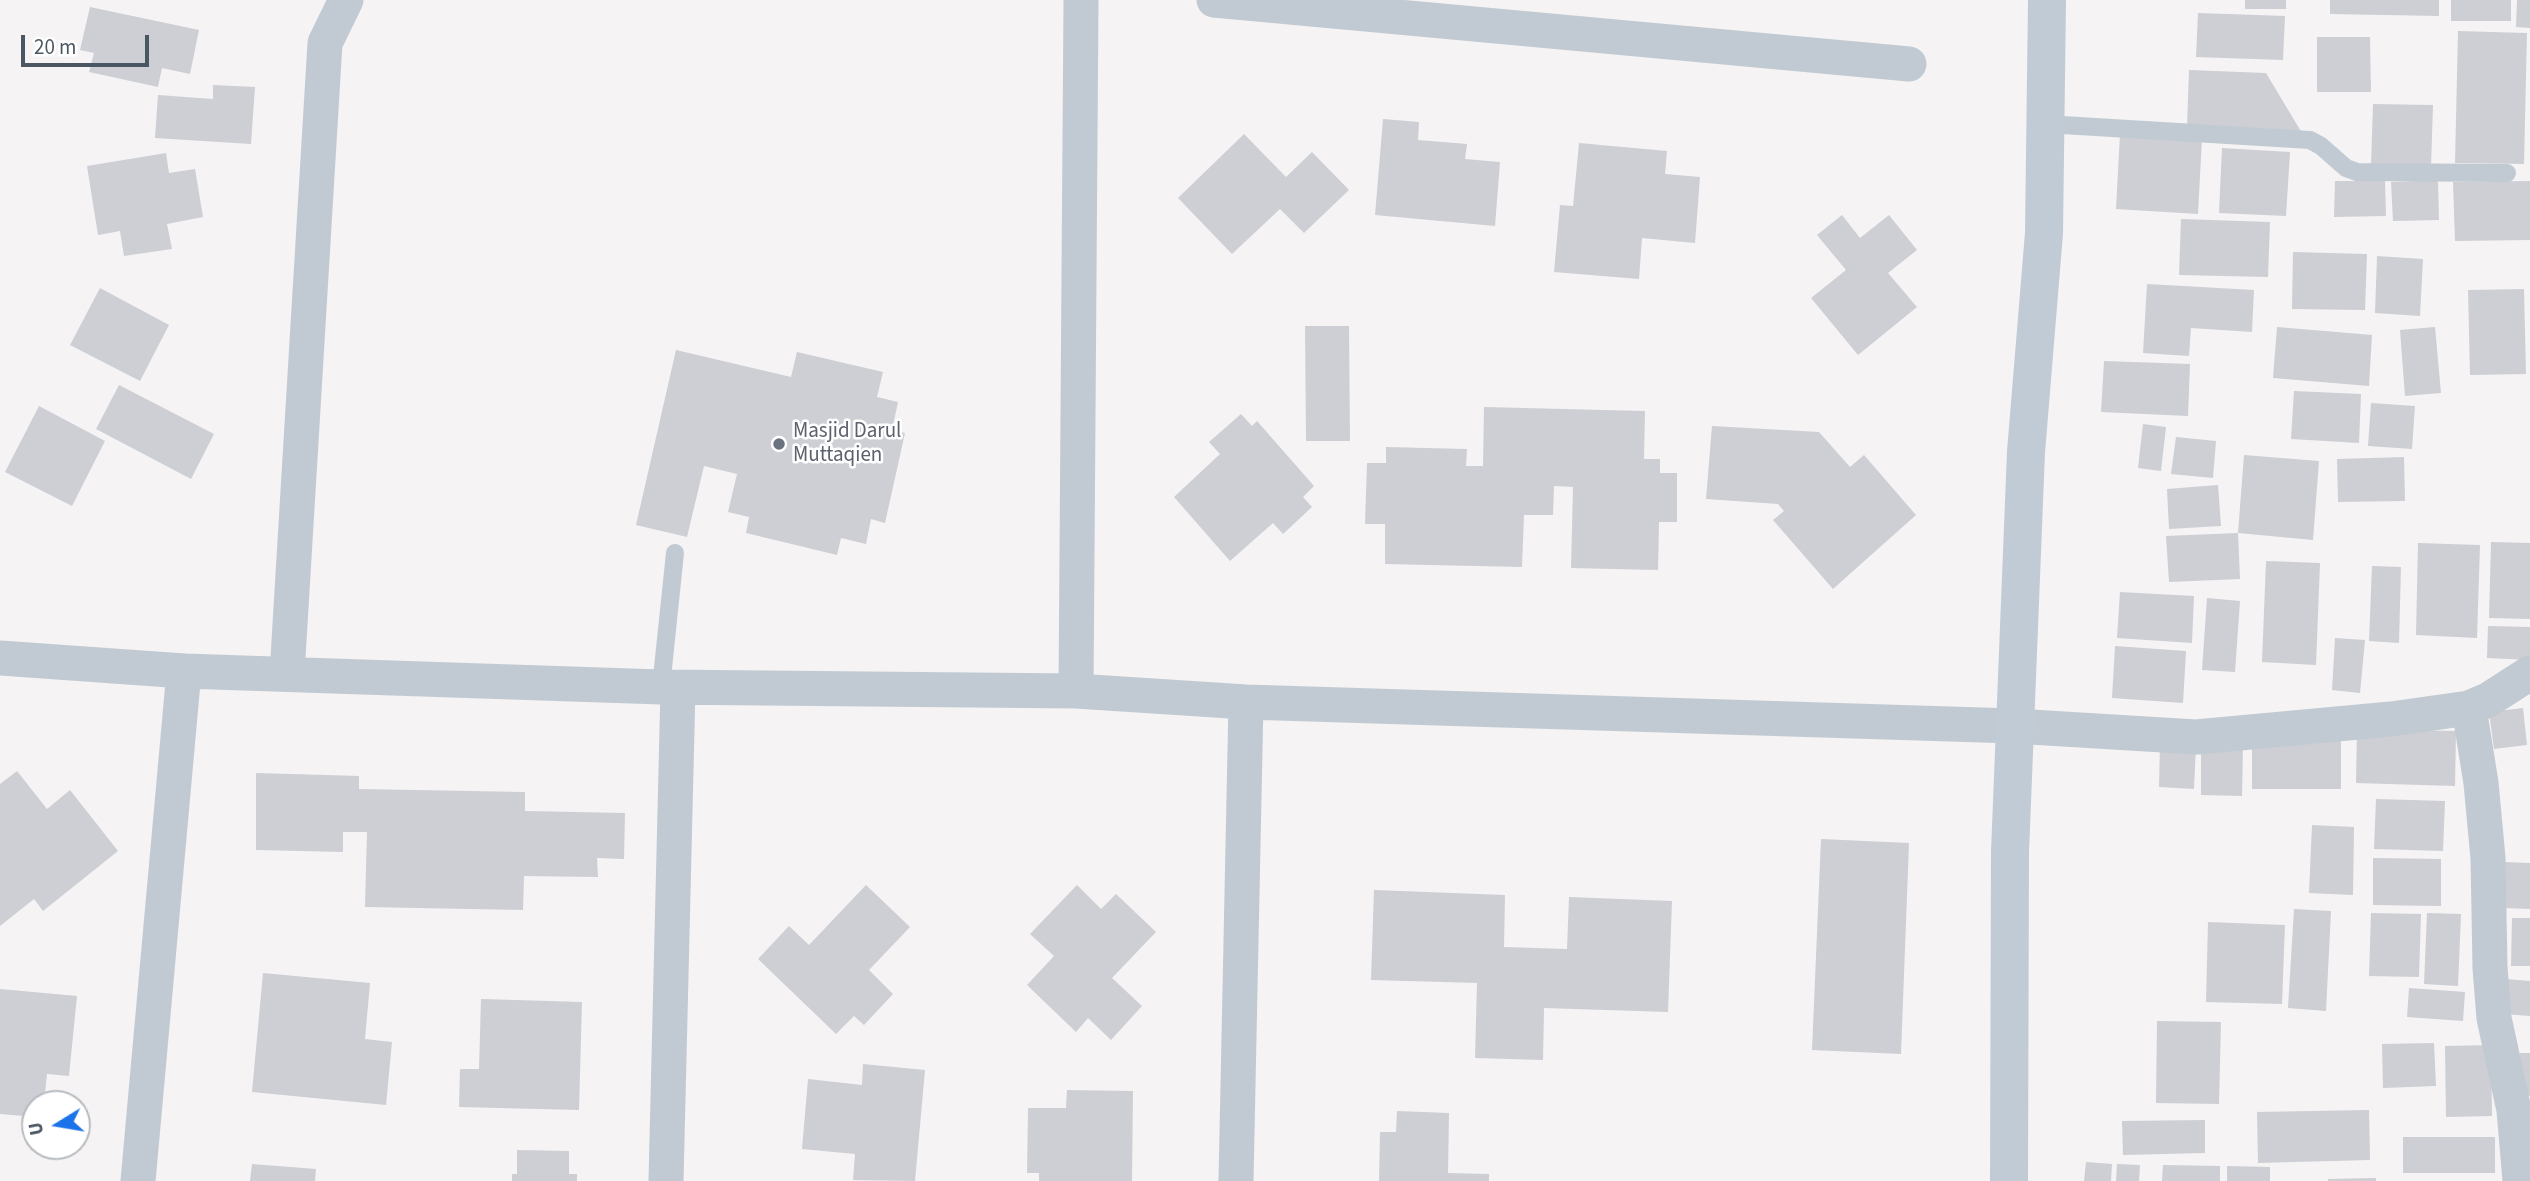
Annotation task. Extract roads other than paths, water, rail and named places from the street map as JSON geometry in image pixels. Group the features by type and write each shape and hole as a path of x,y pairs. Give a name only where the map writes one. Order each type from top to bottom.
{"main road":[{"path":"2009,1181 2010,852 2014,726 2026,452 2044,233 2047,0"}],"street":[{"path":"287,674 325,43 346,0"},
{"path":"1076,691 1081,0"},
{"path":"1214,0 1909,64"},
{"path":"0,658 184,671 669,688 1076,691 1246,702 2014,726 2196,737 2391,719 2469,708 2488,700 2530,673"},
{"path":"138,1181 184,671"},
{"path":"666,1181 669,688"},
{"path":"1236,1181 1246,702"},
{"path":"2469,708 2481,783 2488,859 2490,968 2494,1018 2514,1110 2520,1181"}],"lane":[{"path":"2046,124 2310,141 2321,146 2346,168 2357,172 2507,173"},
{"path":"669,688 675,553"}],"place":[{"name":"Masjid Darul Muttaqien","path":"779,444"}]}
